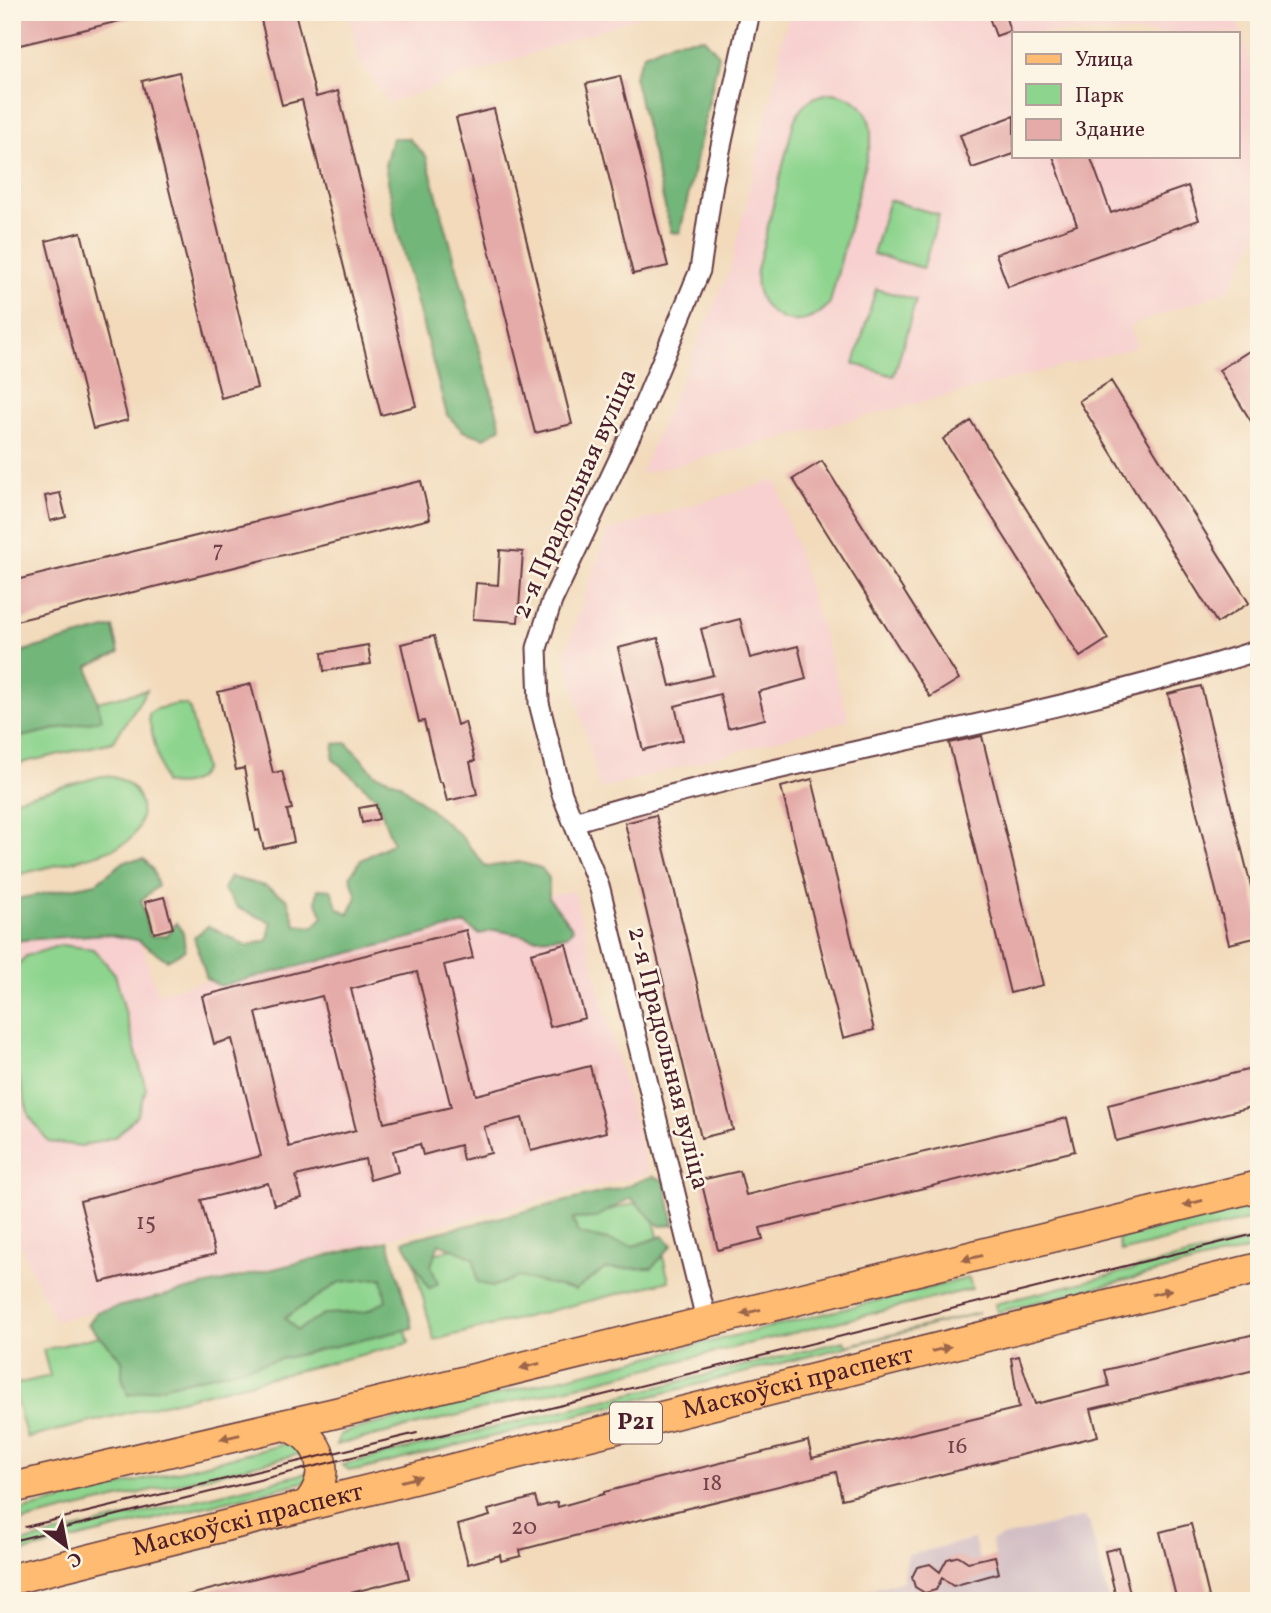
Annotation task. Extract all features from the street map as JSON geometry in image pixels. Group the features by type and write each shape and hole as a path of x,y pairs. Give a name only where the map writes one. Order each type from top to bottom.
{"main road":[{"path":"12,1488 344,1411 1259,1186"},
{"name":"Маскоўскі праспект","path":"12,1579 1259,1268"},
{"path":"344,1411 331,1438 333,1458 341,1475 364,1490"},
{"path":"285,1425 304,1433 318,1450 321,1460 322,1480 307,1505"}],"street":[{"name":"2-я Прадольная вуліца","path":"707,1323 600,889 562,794 539,703 537,648 552,601 638,419 700,270 715,170 750,12"},
{"path":"574,822 758,771 1075,703 1259,650"}],"shaded area":[{"path":"348,12 652,12 389,103 360,62"},
{"path":"1234,12 1259,88 1259,230 1229,290 1130,326 1137,347 640,474 730,270 779,64 779,49 790,13"},
{"path":"776,480 849,720 600,789 565,653 608,531"},
{"path":"574,890 648,1174 55,1321 12,1227 12,923 128,897 157,993"},
{"path":"1084,1517 1089,1522 1109,1601 823,1601 903,1581 908,1555 974,1539 983,1576 999,1572 991,1540"}],"green space":[{"path":"704,38 719,55 680,233 671,232 634,76 644,54 674,41"},
{"path":"833,93 851,99 864,110 870,126 870,145 830,303 818,314 805,320 792,321 780,318 761,300 757,286 757,270 794,121 809,101 820,95"},
{"path":"392,138 408,138 426,156 501,427 485,438 463,431 447,415 397,229 385,165"},
{"path":"889,200 939,215 923,268 873,254"},
{"path":"876,289 916,300 894,376 854,364"},
{"path":"113,627 119,653 88,666 102,719 12,739 12,654"},
{"path":"147,690 113,742 12,765 12,722"},
{"path":"178,704 187,705 190,710 204,769 192,782 175,785 164,783 149,714 156,709"},
{"path":"347,743 375,774 399,783 460,835 486,867 519,862 541,868 549,878 549,898 573,929 567,936 534,938 496,930 479,934 465,924 220,986 207,979 194,937 208,926 247,946 268,940 271,922 238,908 223,889 230,877 265,886 287,899 296,925 313,927 323,917 316,900 318,889 331,890 338,908 349,914 357,897 350,876 361,860 393,843 376,797 333,759 334,744"},
{"path":"102,776 123,781 132,787 138,796 141,814 139,826 132,837 106,851 12,876 12,800"},
{"path":"144,859 153,870 158,886 141,900 150,936 167,936 176,923 183,932 185,950 167,960 137,940 105,934 12,941 12,900 96,883 125,861"},
{"path":"61,945 94,949 115,974 146,1089 137,1115 117,1136 82,1146 49,1142 29,1116 12,1053 12,971 26,956"},
{"path":"653,1176 665,1181 674,1225 660,1226 631,1198 595,1218 573,1219 578,1233 633,1246 663,1236 672,1245 652,1268 605,1269 575,1290 519,1277 492,1287 477,1282 474,1258 439,1243 431,1266 438,1283 429,1289 403,1241 624,1187"},
{"path":"649,1200 669,1281 434,1340 413,1259"},
{"path":"1259,1204 1259,1217 1121,1252 1118,1239"},
{"path":"1259,1238 1259,1247 997,1312 995,1304"},
{"path":"388,1241 413,1328 128,1395 122,1377 122,1360 88,1324 97,1312","holes":["382,1278 386,1301 365,1312 324,1314 297,1330 285,1318 340,1282"]},
{"path":"390,1264 409,1343 27,1438 12,1385 50,1376 43,1350"},
{"path":"969,1278 972,1289 336,1445 340,1435 348,1431"},
{"path":"979,1313 360,1470 349,1470 342,1465 844,1341 846,1346"},
{"path":"297,1441 312,1451 12,1524 12,1513"},
{"path":"315,1471 307,1481 12,1555 12,1545"}],"building":[{"path":"12,12 131,12 132,18 12,47"},
{"path":"259,12 295,12 316,97 338,91 416,406 381,415 302,100 282,105"},
{"path":"987,12 1004,12 1010,31 996,36"},
{"path":"179,72 257,388 221,398 142,81"},
{"path":"620,76 668,266 633,274 586,84"},
{"path":"494,109 572,424 535,433 456,118"},
{"path":"1012,117 1012,155 972,168 960,135"},
{"path":"1054,158 1091,158 1111,213 1188,186 1199,220 1008,287 996,254 1077,225"},
{"path":"81,232 128,420 93,429 46,241"},
{"path":"1251,350 1259,363 1259,434 1219,370"},
{"path":"1111,381 1249,603 1217,623 1079,401"},
{"path":"971,421 1108,639 1080,657 943,439"},
{"path":"822,461 959,679 930,697 793,479"},
{"path":"421,481 430,519 12,622 12,581"},
{"path":"60,493 66,517 50,521 45,496"},
{"path":"500,550 523,552 518,622 473,619 476,583 498,585"},
{"path":"740,619 750,658 798,646 806,679 758,692 765,719 728,728 720,694 675,706 683,740 643,750 618,648 658,638 670,686 713,675 701,629"},
{"path":"434,636 457,725 465,722 475,761 470,762 477,794 447,801 442,782 439,782 424,721 419,722 401,644"},
{"path":"368,645 371,664 324,671 322,653"},
{"path":"251,684 273,773 282,771 292,809 287,810 294,842 264,849 259,830 256,831 244,768 236,770 218,692"},
{"path":"1201,686 1259,918 1259,937 1229,944 1168,694"},
{"path":"982,736 1043,985 1010,993 949,743"},
{"path":"812,779 874,1030 843,1038 781,787"},
{"path":"376,805 379,819 362,823 359,808"},
{"path":"656,815 733,1130 701,1138 625,823"},
{"path":"164,897 173,928 154,933 145,902"},
{"path":"466,930 473,958 444,965 476,1095 590,1066 606,1132 531,1151 522,1118 484,1127 491,1153 463,1160 460,1145 423,1155 420,1144 393,1151 398,1172 370,1180 365,1159 296,1176 302,1198 274,1205 268,1183 201,1200 215,1254 101,1282 80,1201 261,1156 232,1039 214,1044 202,996","holes":["417,972 451,1107 384,1123 351,989","322,996 356,1130 289,1147 256,1013"]},
{"path":"566,944 585,1018 550,1027 531,953"},
{"path":"1259,1067 1259,1105 1116,1141 1108,1105"},
{"path":"1067,1118 1075,1151 760,1228 763,1239 718,1250 701,1180 740,1171 746,1195"},
{"path":"1259,1333 1259,1369 1091,1409 1098,1436 842,1499 836,1472 520,1550 521,1556 501,1561 500,1555 468,1564 458,1525 490,1516 488,1510 535,1497 538,1507 557,1502 558,1507 604,1492 808,1441 812,1458 1019,1408 1011,1358 1019,1356 1035,1404 1109,1386 1105,1370"},
{"path":"1191,1524 1210,1601 1177,1601 1160,1532"},
{"path":"400,1541 409,1578 319,1601 185,1601 185,1596"},
{"path":"1119,1548 1132,1601 1117,1601 1105,1551"},
{"path":"959,1556 968,1562 995,1556 999,1573 953,1586 942,1578 936,1590 925,1593 915,1587 912,1577 917,1567 930,1564 940,1572 947,1559"}],"tram line":[{"path":"12,1541 1259,1233"},
{"path":"25,1527 417,1433"}]}
